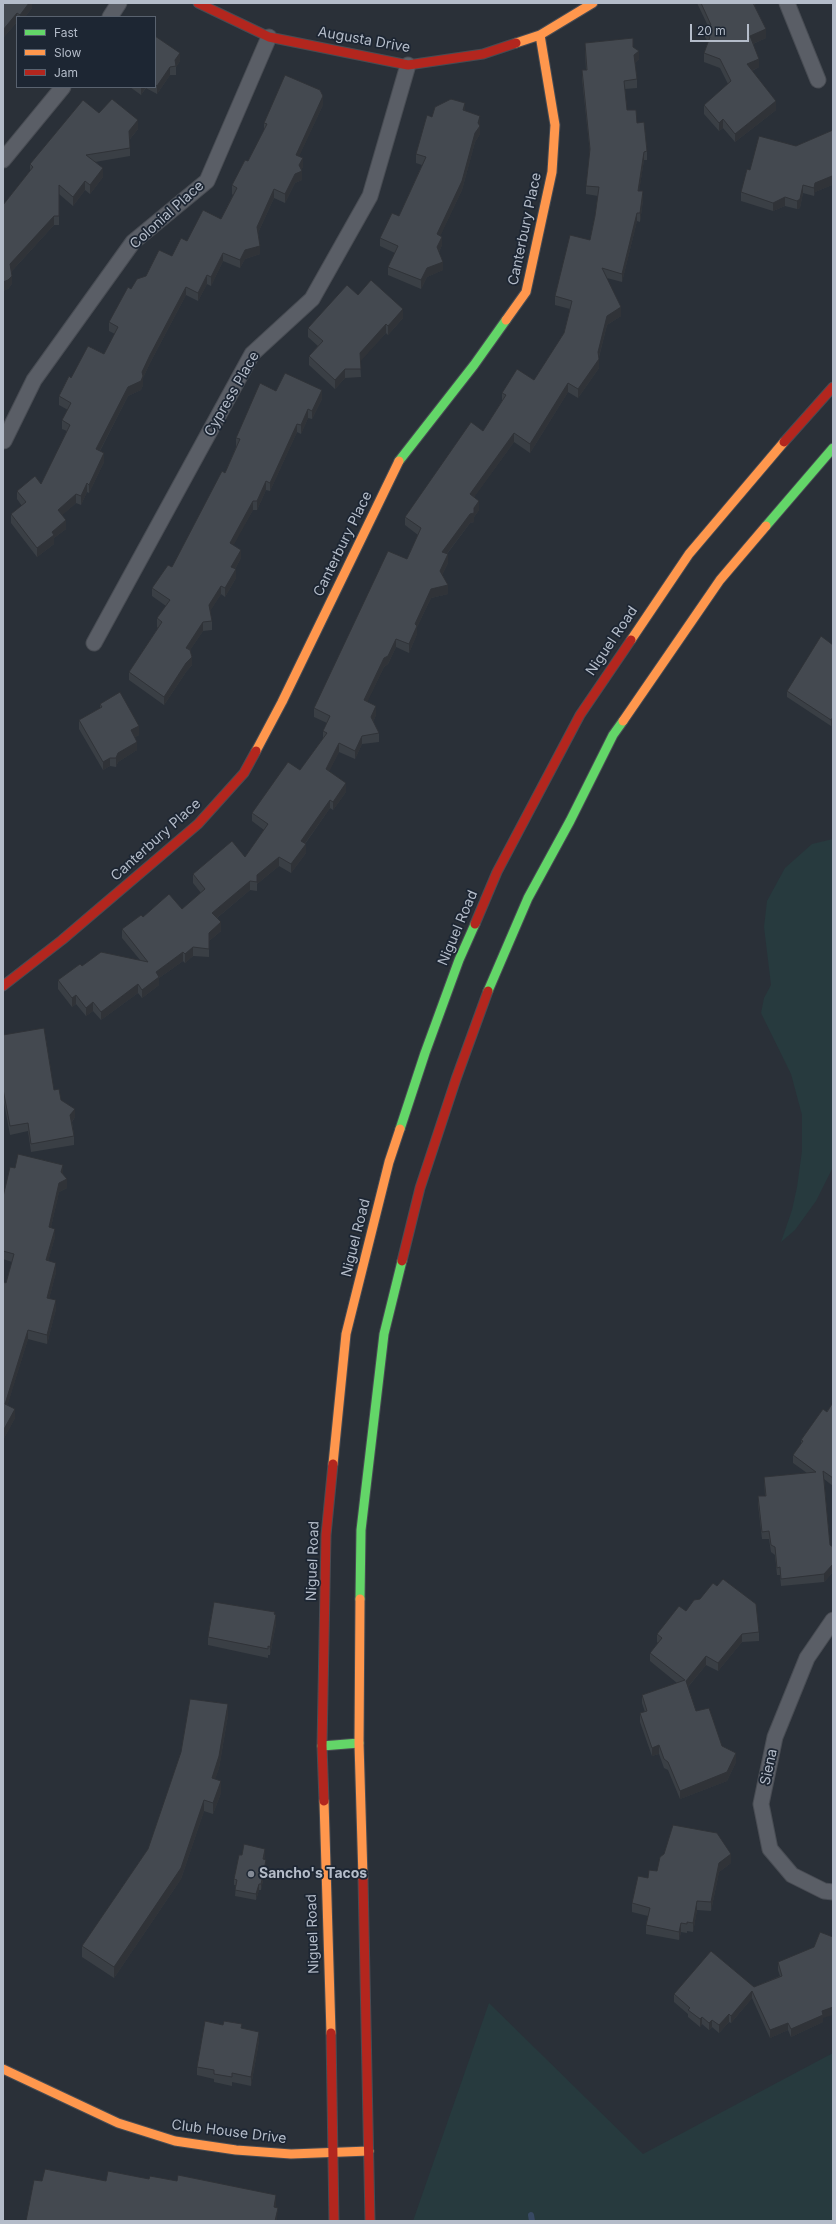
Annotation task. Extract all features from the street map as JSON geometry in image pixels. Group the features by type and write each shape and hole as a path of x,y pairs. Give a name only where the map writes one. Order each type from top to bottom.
{"main road":[{"name":"Augusta Drive","path":"198,3 269,38 408,65 483,54 540,35 593,3"},
{"name":"Canterbury Place","path":"3,986 62,940 198,824 244,773 282,702 398,462 474,365 526,292 552,172 555,125 540,35"},
{"name":"Niguel Road","path":"334,2221 322,1746 326,1535 346,1334 389,1162 458,960 497,872 584,708 689,554 746,485 833,387"},
{"path":"370,2221 358,1743 361,1530 384,1334 420,1188 456,1079 490,986 528,898 613,735 720,580 833,448"},
{"path":"322,1746 358,1743"},
{"name":"Club House Drive","path":"3,2070 118,2124 175,2141 236,2150 291,2154 369,2151"}],"street":[{"path":"111,16 119,3"},
{"path":"787,3 818,80"},
{"name":"Colonial Place","path":"4,441 34,380 133,242 207,181 269,38"},
{"name":"Cypress Place","path":"94,643 252,354 312,299 370,196 408,65"},
{"path":"3,160 63,88"},
{"name":"Siena","path":"833,1620 807,1658 775,1737 761,1804 770,1849 792,1875 824,1891 833,1892"}],"green space":[{"path":"833,839 833,1167 816,1201 795,1230 781,1242 792,1210 797,1187 802,1151 802,1115 791,1074 761,1013 764,998 771,985 764,927 767,901 785,868 812,844"},
{"path":"489,2003 643,2154 833,2053 833,2221 413,2221"}],"building":[{"path":"3,3 29,3 20,15 17,13 3,30"},
{"path":"701,3 753,3 766,29 750,36 759,59 747,64 776,101 735,134 723,119 719,123 704,105 731,81 720,59 704,53 710,37 705,28 711,25"},
{"path":"156,37 180,53 175,60 176,66 170,67 157,86"},
{"path":"633,38 633,47 639,51 634,55 637,79 624,81 627,110 636,110 637,123 644,122 647,151 644,152 638,191 643,191 640,213 637,213 622,274 602,268 621,307 607,316 598,352 599,359 578,389 568,383 530,444 514,433 470,494 479,501 474,508 474,513 470,514 442,552 448,554 440,571 448,585 431,589 415,624 417,626 409,644 396,639 388,656 384,658 364,700 376,706 371,717 379,733 362,736 355,751 339,743 326,769 346,783 333,802 330,800 301,841 306,844 291,864 279,857 257,875 257,882 250,881 212,913 221,922 209,933 209,949 193,947 185,954 183,952 156,972 159,977 142,990 138,984 101,1012 93,1002 86,1008 76,995 72,998 58,980 80,964 82,966 101,952 148,962 122,929 141,915 143,917 169,894 182,909 205,889 193,874 232,841 245,857 268,824 252,813 288,762 300,770 327,733 323,731 330,716 314,708 388,551 407,559 421,528 405,517 471,422 483,431 506,395 502,393 517,369 534,380 564,333 572,301 555,296 570,235 590,240 599,187 586,186 590,149 582,70 587,70 585,43"},
{"path":"285,75 320,90 323,96 296,155 303,158 299,165 302,171 295,174 285,194 274,189 257,227 260,246 245,250 240,260 223,253 211,277 207,275 198,293 186,287 150,355 142,372 143,376 141,381 128,387 96,449 104,453 89,485 87,483 81,496 76,494 58,510 66,520 52,532 54,535 37,548 11,514 26,502 17,491 35,476 41,484 70,425 62,420 71,403 59,396 69,376 71,378 88,346 104,354 118,327 109,322 128,287 131,289 137,279 146,276 159,250 172,256 181,238 187,241 203,210 221,219 237,188 232,185 245,160 248,161 267,124 264,123"},
{"path":"112,99 138,120 129,131 130,148 86,155 103,168 90,185 85,181 73,197 59,185 59,216 54,216 10,264 12,276 3,282 3,205 33,167 30,164 83,100 99,113"},
{"path":"451,99 465,103 463,110 480,116 478,123 480,126 475,133 462,181 437,234 442,237 437,247 443,262 427,268 421,280 388,267 398,246 380,238 392,213 399,216 426,157 416,154 427,115 432,117 435,107"},
{"path":"833,130 833,177 832,176 815,183 814,188 803,185 800,199 797,201 785,197 773,203 741,192 747,169 750,170 759,136 796,146"},
{"path":"371,280 403,309 388,326 386,324 360,353 361,369 345,369 335,380 309,356 323,341 308,328 347,285 358,295"},
{"path":"285,373 322,390 312,411 308,409 301,425 297,424 270,483 266,481 257,501 253,501 230,543 241,550 231,567 236,569 225,588 221,586 209,605 212,621 203,622 186,648 190,650 192,657 186,663 164,697 129,672 162,622 157,618 170,600 152,588 168,565 172,567 222,471 225,473 240,439 236,438 260,383 276,391"},
{"path":"821,636 833,645 833,717 831,720 787,691"},
{"path":"120,692 139,726 131,730 137,742 118,753 116,758 110,758 103,762 79,720 102,707 100,704"},
{"path":"44,1028 54,1090 59,1089 61,1100 75,1109 70,1115 74,1136 31,1144 28,1123 10,1126 3,1089 3,1035"},
{"path":"18,1154 63,1165 61,1172 67,1179 59,1183 49,1227 55,1229 46,1260 56,1263 47,1298 56,1300 47,1335 28,1330 5,1404 15,1409 3,1431 3,1286 4,1282 6,1283 14,1254 3,1251 3,1197 10,1167 15,1168"},
{"path":"832,1404 833,1478 823,1471 830,1545 833,1547 833,1564 824,1574 781,1579 780,1567 777,1568 775,1547 771,1545 769,1531 762,1532 758,1496 766,1496 764,1477 816,1472 793,1455 803,1441 801,1440 823,1409 827,1412"},
{"path":"723,1579 756,1604 759,1632 742,1634 718,1663 706,1656 686,1681 696,1711 709,1708 722,1746 736,1753 727,1772 680,1791 668,1762 664,1759 659,1745 652,1748 640,1713 647,1711 642,1695 685,1680 650,1653 662,1638 657,1634 679,1606 686,1611 694,1600 700,1599 713,1583 717,1586"},
{"path":"214,1602 275,1612 274,1614 276,1615 270,1647 268,1646 268,1649 208,1637"},
{"path":"190,1699 228,1704 219,1756 212,1778 221,1781 213,1803 204,1800 181,1868 114,1967 82,1946 148,1849 181,1752"},
{"path":"673,1825 717,1833 731,1854 719,1863 711,1902 697,1901 693,1923 681,1923 679,1932 646,1925 650,1908 632,1903 638,1876 648,1878 649,1870 657,1871 660,1857 664,1854"},
{"path":"244,1844 265,1849 263,1859 266,1860 261,1884 259,1884 256,1894 235,1890 237,1880 234,1879 239,1855 242,1855"},
{"path":"820,1932 833,1937 833,2007 822,2011 823,2015 791,2029 788,2023 770,2030 752,1991 731,2016 729,2014 719,2025 712,2020 709,2023 702,2017 700,2019 688,2010 690,2008 674,1994 711,1951 754,1987 782,1976 778,1962 814,1947"},
{"path":"205,2021 223,2025 224,2021 242,2024 241,2028 259,2032 251,2077 232,2073 232,2077 214,2074 214,2070 197,2067"},
{"path":"45,2169 106,2181 108,2171 149,2179 150,2176 177,2181 178,2175 276,2195 274,2207 278,2208 275,2221 26,2221 34,2180 42,2181"}],"waterway":[{"path":"531,2215 532,2221"}],"traffic: fast":[{"path":"399,461 474,365 506,320"},
{"path":"766,526 833,448"},
{"path":"488,991 528,898 570,821 613,735 623,721"},
{"path":"400,1129 425,1053 459,960 475,924"},
{"path":"360,1599 361,1530 384,1334 402,1261"},
{"path":"322,1746 359,1743"}],"traffic: slow":[{"path":"516,43 540,35 593,3"},
{"path":"506,320 526,292 552,172 555,125 540,35"},
{"path":"631,640 689,554 784,442"},
{"path":"256,751 282,702 399,461"},
{"path":"623,721 720,580 766,526"},
{"path":"333,1464 346,1334 389,1162 400,1129"},
{"path":"360,1599 359,1743 363,1878"},
{"path":"324,1801 331,2033"},
{"path":"3,2069 118,2123 175,2141 236,2150 291,2154 369,2151"}],"traffic: jam":[{"path":"198,3 269,37 408,65 483,54 516,43"},
{"path":"784,442 833,387"},
{"path":"475,924 497,872 580,715 631,640"},
{"path":"3,986 62,940 198,824 244,773 256,751"},
{"path":"402,1261 420,1188 456,1079 488,991"},
{"path":"324,1801 322,1746 326,1535 333,1464"},
{"path":"363,1878 370,2221"},
{"path":"331,2033 334,2221"}],"place":[{"name":"Sancho's Tacos","path":"251,1874"}]}
